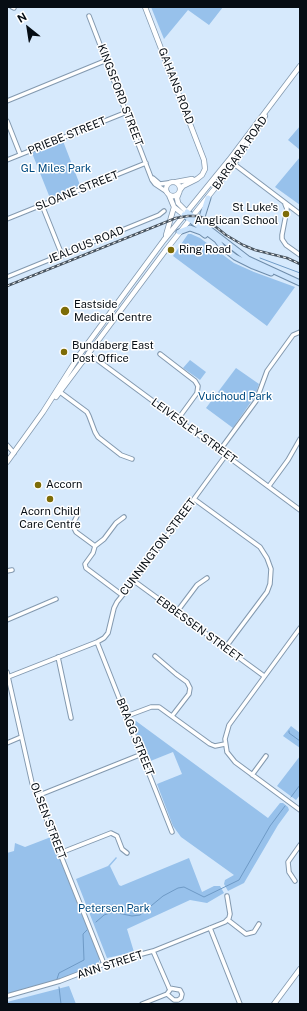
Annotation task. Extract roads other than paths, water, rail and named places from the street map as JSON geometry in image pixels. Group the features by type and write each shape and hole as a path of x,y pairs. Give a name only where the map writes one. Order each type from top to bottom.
{"main road":[{"name":"GAHANS ROAD","path":"144,7 203,156 205,165"},
{"name":"BARGARA ROAD","path":"59,391 84,349 164,240 229,160 300,66"},
{"name":"BARGARA ROAD","path":"7,462 43,412 180,232 234,164 250,142 274,101"},
{"path":"229,160 234,164"},
{"path":"164,240 174,214 174,207 166,189 168,183 186,181 197,177 203,171 205,165"},
{"path":"168,193 174,195 183,186 200,177 204,172 205,165"},
{"path":"176,182 179,185 177,198 178,203 185,214"},
{"path":"206,227 202,217 208,198"},
{"path":"174,207 206,227 248,258 300,283"},
{"path":"191,218 222,247"},
{"path":"180,232 187,228 192,228 201,232 235,257 271,273 286,276"},
{"path":"84,349 88,353"},
{"path":"274,1004 300,969"}],"street":[{"name":"KINGSFORD STREET","path":"89,16 154,183 168,193"},
{"path":"7,101 107,60"},
{"name":"PRIEBE STREET","path":"7,160 127,112"},
{"path":"7,121 20,154"},
{"name":"SLOANE STREET","path":"7,219 146,163"},
{"path":"234,164 300,214"},
{"path":"151,174 159,183 168,183"},
{"path":"283,200 287,209 282,239 286,245 300,255"},
{"path":"42,205 62,255"},
{"name":"JEALOUS ROAD","path":"7,277 159,215 164,211"},
{"path":"220,450 256,401 267,371 292,337 299,331"},
{"name":"LEIVESLEY STREET","path":"88,353 300,510"},
{"path":"160,354 195,381 198,386 197,392 178,419"},
{"path":"59,391 86,412 89,416 94,432 100,438 121,454 132,459"},
{"path":"269,486 288,460 300,439"},
{"path":"7,445 14,453"},
{"name":"CUNNINGTON STREET","path":"97,642 104,638 108,632 114,608 122,595 134,581 226,455"},
{"path":"194,499 260,547 267,558 271,569 270,584 267,592 225,648"},
{"path":"78,510 78,516 73,524 74,528 76,532 95,546"},
{"path":"122,595 86,568 85,564 93,553 95,546 104,539 116,523 124,517"},
{"path":"7,572 12,570"},
{"path":"176,613 196,585 207,578"},
{"name":"EBBESSEN STREET","path":"134,581 264,676"},
{"path":"7,620 56,599"},
{"path":"300,628 229,725 225,734 227,752 232,759 300,810"},
{"path":"8,678 97,642"},
{"name":"BRAGG STREET","path":"97,642 172,832"},
{"path":"155,656 192,688 172,716"},
{"path":"58,658 71,718"},
{"name":"OLSEN STREET","path":"7,672 28,770 104,964"},
{"path":"127,716 153,706 159,707 210,744 215,746 225,744"},
{"path":"7,743 21,737"},
{"path":"38,796 142,754"},
{"path":"252,775 266,756"},
{"path":"60,852 111,833 117,836 121,848 127,853"},
{"path":"295,881 289,872 288,862 300,845"},
{"path":"227,896 230,914 228,920 246,934 254,932 260,924"},
{"name":"ANN STREET","path":"7,996 60,981 104,964 153,951 228,920"},
{"path":"210,928 240,1004"},
{"path":"142,1004 170,992 153,951"},
{"path":"167,994 174,1000 181,998 182,994 180,990 169,988"}],"waterway":[{"path":"260,258 300,273"},
{"path":"289,731 289,733 300,741"},
{"path":"291,797 300,785"},
{"path":"96,922 104,915 113,912 132,916 140,915 163,896 178,888 184,887 204,897 239,880 270,826 285,806"},
{"path":"57,979 59,973 84,960 83,934 87,930"},
{"path":"59,987 61,1004"}],"railway":[{"path":"7,286 176,218 188,216 198,216 206,219 226,235 243,245 255,250 287,258 300,264"}],"place":[{"name":"St Luke's Anglican School","path":"286,214"},
{"name":"Ring Road","path":"171,250"},
{"name":"Eastside Medical Centre","path":"65,311"},
{"name":"Bundaberg East Post Office","path":"64,352"},
{"name":"Accorn","path":"38,485"},
{"name":"Acorn Child Care Centre","path":"50,499"}],"park label":[{"name":"GL Miles Park","path":"56,169"},
{"name":"Vuichoud Park","path":"235,397"},
{"name":"Petersen Park","path":"114,909"}]}
